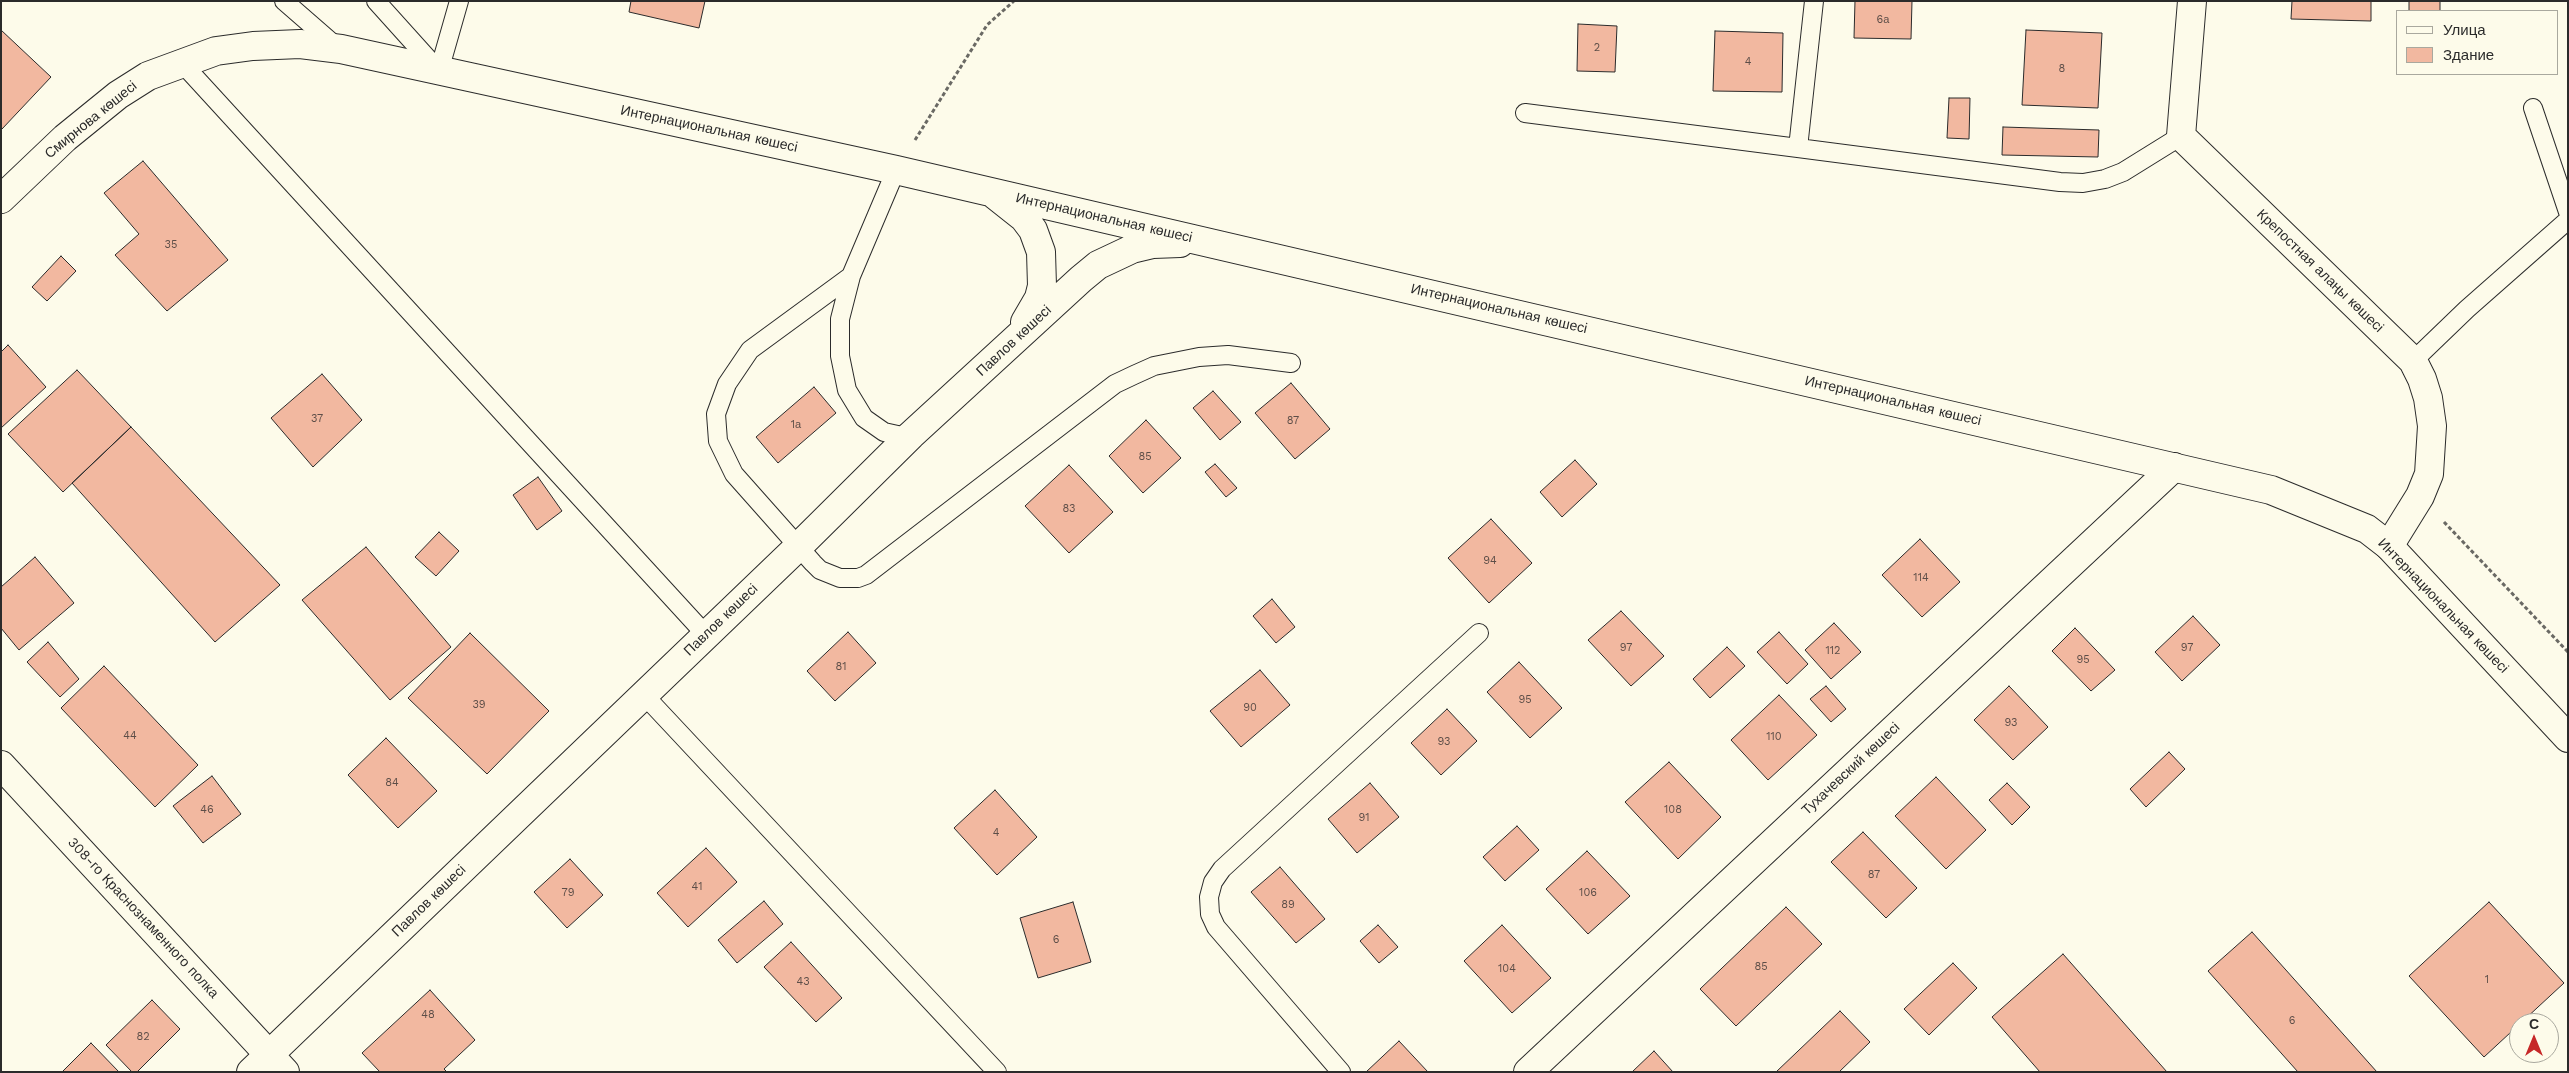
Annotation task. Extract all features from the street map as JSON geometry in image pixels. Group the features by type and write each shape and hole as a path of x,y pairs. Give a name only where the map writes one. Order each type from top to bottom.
{"street":[{"path":"2181,136 2192,1"},
{"name":"Смирнова көшесі","path":"1,199 65,138 118,95 148,76 181,62 216,51 253,46 300,44 341,50"},
{"name":"Интернациональная көшесі","path":"341,50 896,170 2271,490 2366,529 2389,546 2568,738"},
{"name":"Крепостная алаңы көшесі","path":"2181,136 2413,360 2422,378 2428,398 2432,426 2429,474 2420,496 2389,546"},
{"path":"990,192 1012,207 1033,230 1043,264 1039,298 1027,320 1008,346"},
{"name":"Павлов көшесі","path":"268,1066 911,435 1098,265 1117,254 1153,244 1175,242 1227,246"},
{"name":"Тухачевский көшесі","path":"1528,1072 2174,467"},
{"name":"308-го Краснознаменного полка","path":"1,765 268,1066"}],"lane":[{"path":"284,1 341,50"},
{"path":"376,1 439,71"},
{"path":"439,71 459,1"},
{"path":"1798,148 1814,1"},
{"path":"181,62 706,635"},
{"path":"2533,108 2568,212"},
{"path":"1525,113 2060,182 2083,183 2105,179 2124,172 2181,136"},
{"path":"896,170 851,276 840,319 840,356 847,390 856,407 874,426 893,435 911,435"},
{"path":"2413,360 2467,309 2568,220"},
{"path":"851,276 750,350 727,384 716,414 718,442 734,474 820,570 840,578 858,578 866,574 1115,384 1154,366 1199,357 1228,355 1291,363"},
{"path":"1341,1072 1216,927 1210,914 1209,897 1213,882 1222,870 1479,633"},
{"path":"644,695 997,1072"}],"path":[{"path":"896,170 987,25 1014,1"},
{"path":"2420,496 2568,652"}],"building":[{"path":"631,1 705,1 699,28 629,12"},
{"path":"1855,1 1912,1 1911,39 1854,38"},
{"path":"2292,1 2371,1 2371,21 2291,19"},
{"path":"2409,1 2440,1 2440,10 2409,10"},
{"path":"1578,24 1617,26 1615,72 1577,71"},
{"path":"1,30 51,77 2,129 1,129"},
{"path":"2026,30 2102,33 2098,108 2022,105"},
{"path":"1715,31 1783,33 1782,92 1713,91"},
{"path":"1949,98 1970,98 1969,139 1947,138"},
{"path":"2003,127 2099,130 2098,157 2002,155"},
{"path":"143,161 228,260 167,311 115,255 139,234 104,193"},
{"path":"61,256 76,271 47,301 32,287"},
{"path":"8,345 46,387 1,428 1,352"},
{"path":"77,370 131,427 63,492 8,434"},
{"path":"322,374 362,420 313,467 271,418"},
{"path":"1291,383 1330,429 1295,459 1255,413"},
{"path":"814,387 836,413 778,463 756,437"},
{"path":"1213,391 1241,422 1220,440 1193,408"},
{"path":"1146,420 1181,458 1143,493 1109,456"},
{"path":"131,427 280,585 215,642 72,483"},
{"path":"1575,460 1597,484 1562,517 1540,492"},
{"path":"1215,464 1237,488 1226,497 1205,472"},
{"path":"1069,465 1113,512 1069,553 1025,506"},
{"path":"538,477 562,511 537,530 513,495"},
{"path":"1491,519 1532,563 1489,603 1448,558"},
{"path":"439,532 459,551 436,576 415,557"},
{"path":"1920,539 1960,582 1922,617 1882,575"},
{"path":"366,547 451,647 390,700 302,600"},
{"path":"35,557 74,603 19,650 1,628 1,587"},
{"path":"1272,599 1295,627 1276,643 1253,616"},
{"path":"1621,611 1664,656 1631,686 1588,640"},
{"path":"2193,616 2220,645 2182,681 2155,652"},
{"path":"1834,623 1861,652 1831,679 1805,650"},
{"path":"2075,628 2115,670 2091,691 2052,651"},
{"path":"848,632 876,663 835,701 807,671"},
{"path":"1779,632 1808,664 1787,684 1757,652"},
{"path":"470,633 549,711 487,774 408,698"},
{"path":"48,642 79,679 60,697 27,662"},
{"path":"1727,647 1745,666 1710,698 1693,679"},
{"path":"1519,662 1562,708 1530,738 1487,692"},
{"path":"104,666 198,765 155,807 61,708"},
{"path":"1260,670 1290,705 1241,747 1210,711"},
{"path":"1826,686 1846,709 1831,722 1810,699"},
{"path":"2009,686 2048,727 2013,760 1974,720"},
{"path":"1779,695 1817,735 1768,780 1731,740"},
{"path":"1447,709 1477,741 1441,775 1411,743"},
{"path":"386,738 437,791 398,828 348,775"},
{"path":"2169,752 2185,769 2146,807 2130,789"},
{"path":"1669,762 1721,817 1678,859 1625,802"},
{"path":"212,776 241,814 203,843 173,806"},
{"path":"1936,777 1986,830 1946,869 1895,816"},
{"path":"1370,783 1399,817 1357,853 1328,819"},
{"path":"2007,783 2030,807 2012,825 1989,800"},
{"path":"995,790 1037,837 997,875 954,828"},
{"path":"1517,826 1539,850 1505,881 1483,857"},
{"path":"1863,832 1917,888 1886,918 1831,862"},
{"path":"706,848 737,882 688,927 657,893"},
{"path":"1587,851 1630,896 1588,934 1546,889"},
{"path":"570,859 603,895 567,928 534,892"},
{"path":"1280,867 1325,919 1296,943 1251,892"},
{"path":"764,901 783,924 737,963 718,940"},
{"path":"1073,902 1091,962 1038,978 1020,918"},
{"path":"2489,902 2564,983 2532,1013 2509,1013 2509,1034 2484,1057 2409,976"},
{"path":"1786,907 1822,944 1736,1026 1700,989"},
{"path":"1378,925 1398,947 1379,963 1360,941"},
{"path":"1502,925 1551,978 1512,1013 1464,961"},
{"path":"2252,932 2377,1072 2298,1072 2208,971"},
{"path":"791,942 842,998 816,1022 764,967"},
{"path":"2063,954 2167,1072 2040,1072 1992,1017"},
{"path":"1953,963 1977,988 1929,1035 1904,1009"},
{"path":"430,990 475,1040 444,1069 447,1072 380,1072 362,1053"},
{"path":"152,1000 180,1029 137,1072 132,1072 106,1045"},
{"path":"1840,1011 1870,1042 1839,1072 1776,1072"},
{"path":"1399,1041 1428,1072 1366,1072"},
{"path":"91,1043 119,1072 62,1072"},
{"path":"1654,1051 1673,1072 1632,1072"}]}
